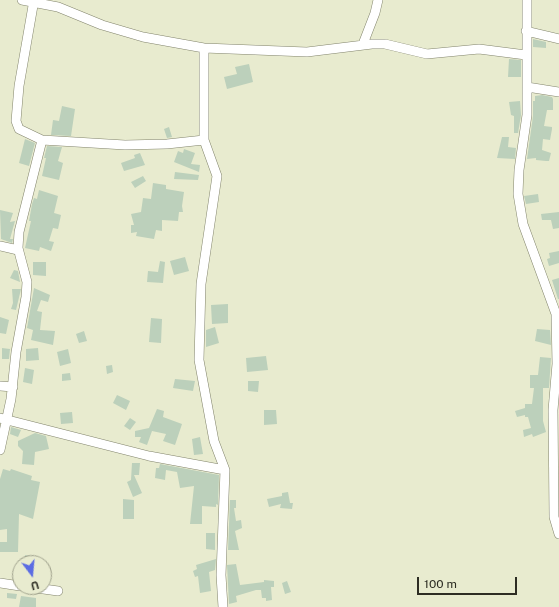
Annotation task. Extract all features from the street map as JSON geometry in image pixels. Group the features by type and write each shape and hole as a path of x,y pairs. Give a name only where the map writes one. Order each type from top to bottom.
{"street":[{"path":"22,0 58,7 102,24 143,37 204,48 307,52 363,44 385,44 427,54 479,50 526,55"},
{"path":"363,44 376,13 378,0"},
{"path":"527,0 527,115 518,170 518,194 523,224 555,308 557,389 553,410 554,517 559,534"},
{"path":"34,2 19,86 16,121 19,129 42,140 125,145 167,144 204,140"},
{"path":"526,31 559,38"},
{"path":"204,48 204,140 217,176 201,284 199,360 214,441 225,470 221,575 223,607"},
{"path":"527,87 559,92"},
{"path":"0,450 4,419 13,387 16,352 27,289 27,282 18,250 19,232 42,140"},
{"path":"0,246 18,250"},
{"path":"0,386 13,387"},
{"path":"4,419 149,456 225,470"},
{"path":"0,583 12,585"},
{"path":"52,590 58,591"}],"building":[{"path":"533,39 546,42 546,48 533,47"},
{"path":"509,59 521,60 521,77 508,77"},
{"path":"249,64 253,82 227,89 224,77 237,74 235,67"},
{"path":"542,95 552,97 553,99 553,110 547,110 544,126 552,127 550,140 543,139 542,150 551,153 549,161 536,160 536,158 527,159 533,116 533,101 535,101 535,96"},
{"path":"520,101 521,115 518,133 514,133 514,116 511,115 509,102"},
{"path":"62,106 75,109 71,136 51,135 53,120 59,121"},
{"path":"169,127 172,137 167,138 164,129"},
{"path":"502,137 509,137 508,147 516,148 515,159 497,158"},
{"path":"25,139 35,143 29,166 19,163"},
{"path":"47,146 62,147 58,161 63,163 59,180 42,176"},
{"path":"184,149 195,153 191,164 200,165 199,172 174,162 178,151 183,153"},
{"path":"140,153 145,165 124,171 121,163 135,158 134,155"},
{"path":"175,172 199,175 198,180 174,179"},
{"path":"143,176 146,181 135,188 131,182"},
{"path":"153,183 166,185 166,189 184,192 182,206 183,212 179,212 178,221 162,220 162,231 156,230 154,239 136,236 137,232 131,233 131,225 134,225 131,214 141,212 143,198 151,199"},
{"path":"39,190 58,196 54,213 61,215 58,229 53,228 49,241 54,242 51,251 40,247 39,251 25,248 31,221 29,221 32,204 34,198 37,199"},
{"path":"538,194 539,202 526,204 524,196"},
{"path":"0,210 13,213 10,222 15,221 10,239 13,239 12,243 1,239"},
{"path":"559,212 559,228 553,229 551,220 542,220 541,214"},
{"path":"559,251 559,263 549,266 547,259 550,258 549,253"},
{"path":"185,257 189,271 174,275 170,261"},
{"path":"160,261 165,262 163,283 147,282 148,271 158,272"},
{"path":"33,262 46,262 46,276 33,275"},
{"path":"14,270 18,271 20,282 10,278"},
{"path":"559,278 559,299 558,299 552,280"},
{"path":"34,288 50,295 48,302 41,300 37,311 42,312 40,330 55,331 53,345 31,340 33,330 27,328"},
{"path":"12,289 21,289 16,310 11,309 13,303"},
{"path":"228,304 228,323 212,324 211,305"},
{"path":"0,317 9,320 6,334 0,333"},
{"path":"151,318 162,319 161,343 149,342"},
{"path":"215,327 219,343 206,347 206,330"},
{"path":"537,329 550,330 551,345 535,341"},
{"path":"84,331 87,341 79,343 76,334"},
{"path":"2,348 10,349 9,359 2,359"},
{"path":"38,348 39,360 26,361 26,349"},
{"path":"68,349 71,363 60,366 57,352"},
{"path":"266,356 268,370 247,372 246,358"},
{"path":"540,357 551,358 549,388 543,388 543,421 546,432 533,437 532,434 524,437 523,430 531,428 528,417 525,417 525,415 517,417 515,411 525,408 525,404 532,404 534,388 530,388 530,375 538,375"},
{"path":"112,365 113,372 107,374 106,366"},
{"path":"25,368 34,370 32,384 23,382"},
{"path":"70,373 71,380 62,381 62,374"},
{"path":"175,379 195,381 193,391 173,388"},
{"path":"248,381 259,381 258,392 248,391"},
{"path":"117,395 130,401 126,410 113,403"},
{"path":"157,409 164,411 163,417 182,424 175,445 163,441 166,434 152,431 147,445 139,442 141,437 135,437 135,431 149,428"},
{"path":"264,410 276,410 277,424 264,425"},
{"path":"72,412 73,423 61,424 60,413"},
{"path":"130,418 136,422 130,430 124,426"},
{"path":"11,427 21,430 18,437 10,434"},
{"path":"35,433 46,436 49,449 35,452 34,465 22,464 23,451 18,446 18,441"},
{"path":"200,437 203,454 194,455 192,439"},
{"path":"132,463 140,463 139,475 134,475 142,493 133,497 127,482 131,480"},
{"path":"160,464 219,475 218,505 216,504 216,507 202,506 202,524 190,524 194,486 180,488 177,472 166,470 165,480 155,478 156,468 159,468"},
{"path":"3,469 10,471 11,469 32,476 31,480 40,482 33,519 19,514 18,552 0,552 0,542 7,542 7,529 0,530 0,479"},
{"path":"288,492 290,503 293,503 292,509 280,508 281,504 269,507 267,499 282,496 282,493"},
{"path":"123,499 134,500 134,519 123,519"},
{"path":"230,500 236,500 236,508 234,508 236,521 241,520 242,528 235,531 239,550 228,550"},
{"path":"206,533 215,533 215,550 206,549"},
{"path":"216,559 215,570 209,572 211,591 200,593 198,576 195,577 193,571 197,569 196,565"},
{"path":"236,564 240,585 264,582 264,580 274,581 274,587 271,587 272,600 266,601 266,598 262,598 261,590 256,590 236,596 237,602 229,604 227,565"},
{"path":"287,581 291,592 285,594 282,583"},
{"path":"7,593 17,595 16,599 7,598"},
{"path":"21,596 36,598 36,607 19,607"}]}
